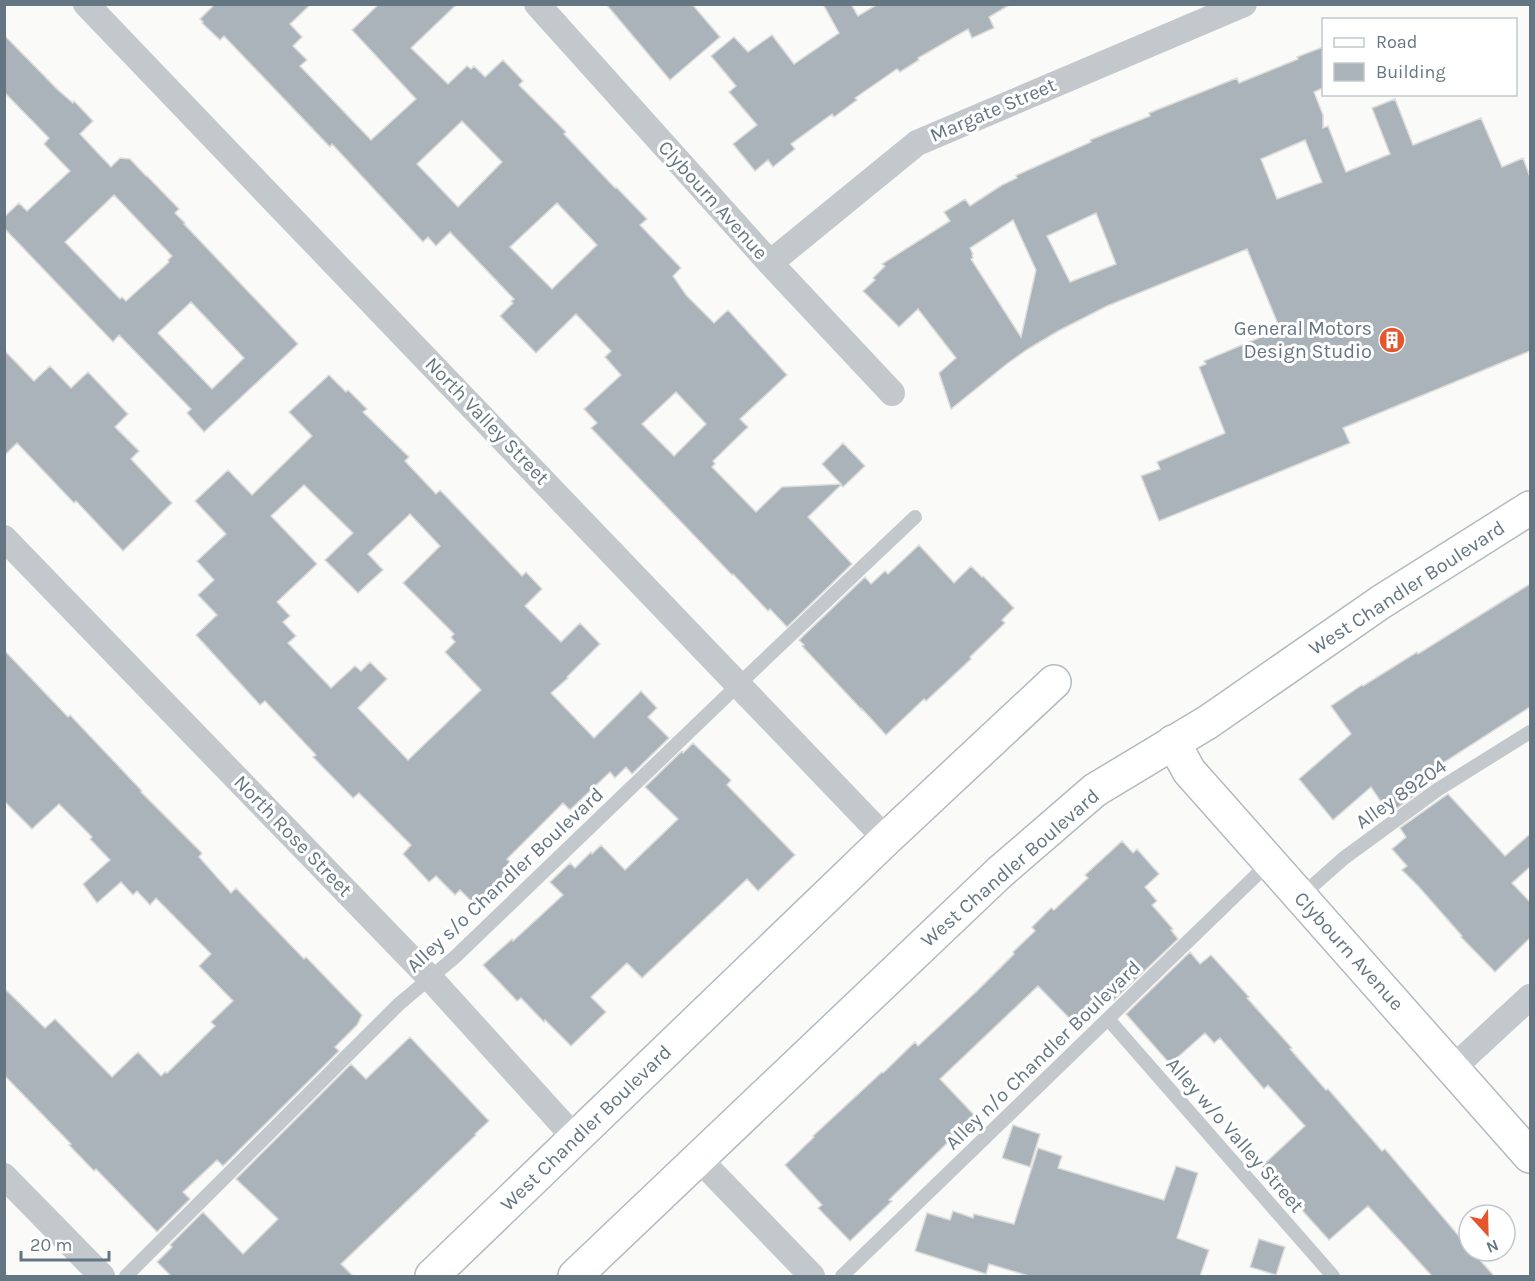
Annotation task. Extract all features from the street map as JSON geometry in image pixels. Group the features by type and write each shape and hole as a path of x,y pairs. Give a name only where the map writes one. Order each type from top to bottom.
{"main road":[{"name":"West Chandler Boulevard","path":"575,1276 1000,872 1095,790 1208,722 1381,602 1530,508"},
{"name":"West Chandler Boulevard","path":"432,1276 886,839 1054,682"},
{"name":"Clybourn Avenue","path":"1173,742 1189,771 1530,1156"}],"street":[{"name":"North Valley Street","path":"87,4 886,839"},
{"name":"Clybourn Avenue","path":"537,4 770,262 892,393"},
{"name":"Margate Street","path":"770,262 917,143 1244,4"},
{"name":"North Rose Street","path":"4,538 430,978 576,1139"},
{"path":"1453,1068 1530,997"},
{"path":"698,1158 812,1276"},
{"path":"4,1176 102,1276"}],"lane":[{"name":"Alley s/o Chandler Boulevard","path":"126,1276 399,1004 464,949 915,517"},
{"name":"Alley 89204","path":"1301,897 1344,858 1437,790 1530,732"},
{"name":"Alley n/o Chandler Boulevard","path":"842,1276 1270,862"},
{"name":"Alley w/o Valley Street","path":"1108,1019 1333,1276"}],"building":[{"path":"215,4 311,4 290,24 302,37 293,46 307,60 300,66 371,140 416,99 352,30 379,4 457,4 411,48 448,84 467,66 471,69 474,66 485,77 503,60 523,81 519,85 647,219 640,225 681,268 673,276 686,295 714,323 728,310 787,375 740,419 748,427 713,461 715,464 712,467 756,512 782,487 841,484 822,464 843,443 865,466 843,487 841,485 808,517 852,564 787,627 732,575 591,428 597,423 584,409 621,375 605,357 611,351 576,314 536,353 500,316 514,299 450,232 436,246 428,237 423,242 332,144 330,147 224,36 220,40 200,19","holes":["462,121 502,162 458,207 417,164","557,203 597,245 552,289 510,247","676,392 706,424 674,456 642,424"]},
{"path":"606,4 692,4 720,37 670,80"},
{"path":"823,4 851,4 858,16 878,4 1011,4 989,17 994,28 972,38 968,29 918,58 919,60 900,72 897,69 855,98 857,100 834,117 832,114 791,144 795,149 773,167 768,160 755,171 733,144 757,125 729,92 736,86 711,56 734,37 748,52 772,35 794,64 839,33"},
{"path":"4,35 58,90 73,103 74,101 93,121 80,134 111,167 120,158 130,159 179,209 175,213 184,224 298,344 204,432 187,413 191,409 119,335 113,342 4,228 4,217 19,203 27,211 70,171 44,144 49,138 4,92","holes":["114,195 172,256 169,262 126,301 122,297 120,299 65,242","191,302 244,358 212,389 158,333"]},
{"path":"1322,47 1322,88 1314,92 1323,115 1323,128 1328,126 1346,172 1390,154 1372,108 1395,99 1413,145 1481,118 1502,167 1523,158 1530,177 1530,351 1343,428 1350,443 1159,521 1141,476 1160,469 1157,462 1225,433 1199,367 1206,364 1204,361 1280,329 1247,249 1107,306 1060,330 1008,363 951,409 939,373 956,358 918,309 899,327 863,291 885,266 882,264 950,221 944,212 965,199 970,206 1017,178 1017,175 1091,142 1090,140 1150,116 1149,113 1237,78 1239,83 1298,59 1297,57","holes":["1305,140 1322,182 1277,199 1261,159","1096,213 1116,264 1070,282 1047,236","1013,220 1036,270 1021,337 971,259 973,254 970,248"]},
{"path":"4,350 34,381 50,366 71,388 88,372 128,414 115,427 139,451 131,459 172,503 123,551 17,443 4,456"},
{"path":"329,375 346,392 348,390 367,409 363,412 409,457 405,461 436,494 440,490 522,576 526,572 542,589 525,606 561,642 580,623 600,644 551,693 594,738 641,691 657,708 648,717 669,738 632,774 626,767 615,778 610,772 570,810 563,803 507,859 514,866 474,904 460,890 455,895 436,876 429,882 403,854 411,845 359,793 353,798 313,757 316,755 265,701 260,705 196,635 217,615 198,595 214,580 197,561 226,534 195,501 228,470 252,495 312,436 289,412","holes":["304,485 353,533 325,560 358,593 383,570 368,554 410,514 440,546 403,583 454,634 451,637 455,642 445,652 481,690 408,760 358,708 387,679 370,662 361,671 355,666 331,688 288,643 296,636 283,622 290,616 277,602 317,564 271,516"]},
{"path":"919,545 954,583 971,566 1014,608 1002,620 1005,623 970,657 971,659 886,735 802,646 804,645 799,640 865,577 871,584 885,571 888,574"},
{"path":"1530,584 1530,707 1429,772 1436,780 1389,814 1371,787 1333,820 1299,779 1351,734 1331,706"},
{"path":"4,650 68,717 70,715 141,792 202,853 199,857 231,893 236,888 362,1015 357,1025 335,1047 339,1051 223,1166 217,1160 183,1192 190,1199 157,1232 96,1169 94,1171 4,1075 4,988 45,1028 55,1019 112,1077 138,1052 161,1076 167,1073 215,1026 211,1022 233,1001 199,966 211,954 156,898 150,905 137,891 133,895 121,882 97,903 83,884 110,860 90,839 92,837 59,804 32,829 4,801"},
{"path":"693,743 731,780 727,785 795,855 758,891 747,879 642,978 627,963 591,997 606,1012 571,1046 521,998 517,1001 483,965 563,895 550,882 570,863 575,868 601,845 625,870 678,819 645,787"},
{"path":"1448,794 1505,856 1530,834 1530,867 1512,883 1530,902 1530,938 1495,972 1402,870 1407,866 1392,849 1406,837 1400,828"},
{"path":"1122,841 1133,853 1137,849 1159,874 1145,887 1157,901 1152,905 1173,929 1171,930 1178,939 1114,1000 1110,995 1077,1026 1038,986 940,1079 975,1116 850,1241 818,1208 822,1205 785,1165 813,1136 915,1042 918,1046 976,992 1035,931 1032,927 1088,878 1085,875"},
{"path":"1190,952 1200,964 1211,955 1326,1090 1328,1089 1382,1151 1385,1149 1457,1234 1457,1263 1483,1263 1494,1276 1432,1276 1368,1206 1329,1240 1262,1166 1305,1126 1268,1085 1264,1089 1220,1038 1214,1043 1205,1033 1170,1064 1126,1014"},
{"path":"410,1037 489,1121 341,1264 353,1276 171,1276 157,1262 172,1247 170,1245 203,1212 243,1254 278,1219 236,1179 351,1064 366,1079"},
{"path":"1013,1125 1040,1134 1030,1167 1002,1158"},
{"path":"1038,1148 1062,1156 1058,1168 1164,1200 1176,1166 1198,1173 1177,1238 1209,1250 1200,1276 1029,1276 989,1264 986,1274 915,1251 927,1213 950,1220 953,1211 973,1218 974,1214 1014,1224"},
{"path":"1259,1239 1285,1247 1276,1275 1250,1267"}],"place":[{"name":"General Motors Design Studio","path":"1392,340"}]}
